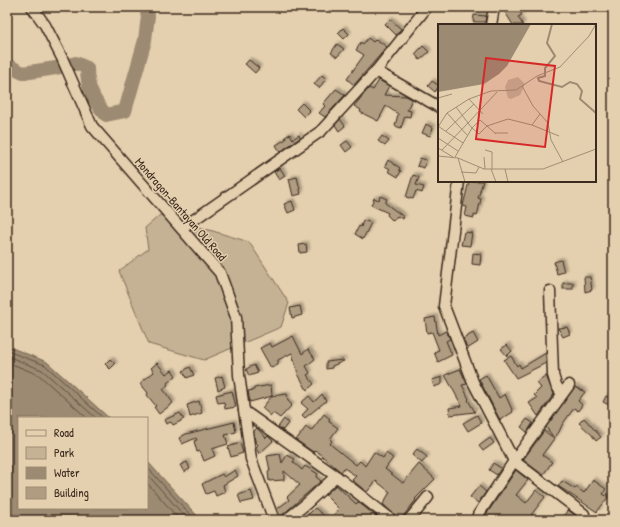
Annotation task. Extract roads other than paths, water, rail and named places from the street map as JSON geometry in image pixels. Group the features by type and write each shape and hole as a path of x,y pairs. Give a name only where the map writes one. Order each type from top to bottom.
{"street":[{"name":"Mondragon-Bantayan Old Road","path":"32,7 45,25 62,58 92,126 220,273 236,317 239,375 250,459 274,520"},
{"path":"182,228 321,131 376,71 427,7"},
{"path":"491,24 494,7"},
{"path":"376,71 438,106"},
{"path":"459,182 444,306 473,382 514,461 584,514 579,520"},
{"path":"550,291 553,375 556,385 562,394"},
{"path":"481,520 478,515 514,461 569,384"},
{"path":"244,411 336,476 392,520"},
{"path":"286,520 306,504 336,476"},
{"path":"409,520 428,497"}],"water":[{"path":"7,346 47,362 108,417 18,417 18,509 148,509 148,462 201,520 7,520"}],"waterway":[{"path":"7,65 23,73 56,68 76,63 87,68 88,81 92,93 106,115 125,111 145,40 148,16 147,12 150,7"}]}
